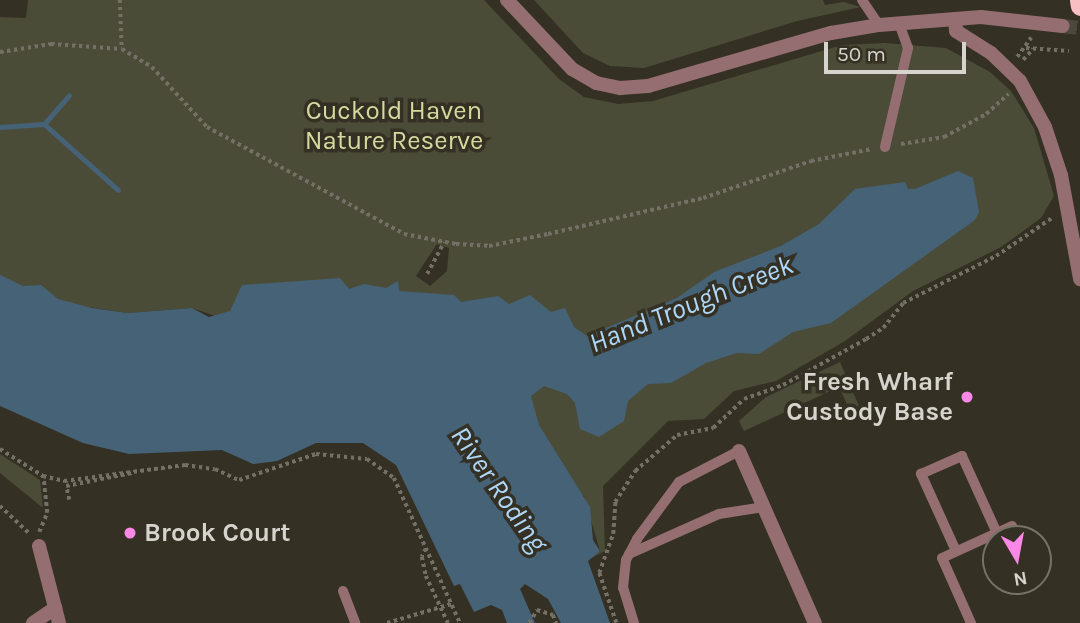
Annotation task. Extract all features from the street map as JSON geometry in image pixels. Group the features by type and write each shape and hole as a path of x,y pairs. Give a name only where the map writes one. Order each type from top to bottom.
{"highway":[{"path":"1079,0 1080,6"}],"street":[{"path":"507,0 572,69 596,83 620,88 648,86 831,33 879,25 981,16 1063,26"},
{"path":"955,19 956,31 1008,67 1033,102 1055,151 1080,279"},
{"path":"739,452 815,623"},
{"path":"39,546 59,623"},
{"path":"33,623 55,608"}],"lane":[{"path":"862,0 879,25"},
{"path":"885,147 908,48 899,23"},
{"path":"634,623 623,588 629,554 664,498 679,482 739,452"},
{"path":"956,551 921,474 962,456 993,525"},
{"path":"629,554 719,514 764,507"},
{"path":"971,623 942,558 982,540"},
{"path":"344,591 355,623"}],"path":[{"path":"120,0 122,49"},
{"path":"0,52 51,44 122,49 152,67 207,127 404,234 443,242 489,246 703,198 811,161 944,136 986,114 1011,91"},
{"path":"1015,59 1025,47 1069,51"},
{"path":"1020,63 1033,49"},
{"path":"616,623 599,573 613,534 614,502 635,471 669,440 713,428 744,399 783,385 883,328 903,303 996,256 1044,221 1068,215"},
{"path":"427,274 443,242"},
{"path":"0,449 43,477 64,481 185,465 215,469 239,480 316,454 368,459 394,478 460,623"},
{"path":"69,500 66,486 136,472"},
{"path":"43,477 47,513"},
{"path":"0,506 39,546"},
{"path":"426,549 422,557 426,576 440,611 448,623"},
{"path":"387,623 440,611 451,604"},
{"path":"529,623 535,611 553,615 556,623"}],"green space":[{"name":"Cuckold Haven Nature Reserve","path":"28,0 484,0 559,79 584,97 618,104 653,101 842,45 885,43 946,48 990,72 1011,91 1034,128 1054,196 1041,218 1001,247 913,291 845,341 776,381 734,391 704,419 668,421 603,486 605,551 588,560 600,551 584,496 230,311 218,317 192,308 128,313 0,294 0,17 26,18","holes":["437,244 449,248 447,271 430,286 416,276"]},
{"path":"534,0 823,0 825,5 844,2 861,7 797,21 644,68 610,66 583,53"},
{"path":"840,362 862,413 853,417 839,387 744,431 739,421 766,397"},
{"path":"0,454 40,480 43,508 0,473"}],"water":[{"path":"958,171 973,178 979,212 975,220 831,323 793,332 759,354 737,353 706,363 671,383 648,384 628,401 624,421 599,437 580,429 575,403 567,394 544,386 531,396 539,425 590,507 593,540 600,551 588,561 610,623 561,623 548,599 525,584 520,589 535,623 507,623 502,610 491,605 474,612 460,584 454,586 396,465 363,443 316,443 277,461 253,464 222,450 129,454 83,443 0,406 0,275 23,286 41,285 58,299 92,308 128,313 192,308 209,317 230,311 242,285 340,278 349,289 364,284 386,288 398,281 399,291 454,295 461,302 498,296 509,304 530,295 551,312 565,308 574,327 587,336 677,298 714,272 781,246 819,224 855,189 905,182 908,189 915,189"}],"waterway":[{"path":"44,124 69,95"},
{"path":"0,127 44,124 118,190"}],"tunnel":[{"path":"1063,26 1080,28"}],"place":[{"name":"Fresh Wharf Custody Base","path":"967,397"},
{"name":"Brook Court","path":"130,533"}],"water label":[{"name":"Hand Trough Creek","path":"691,304"},
{"name":"River Roding","path":"499,489"}]}
